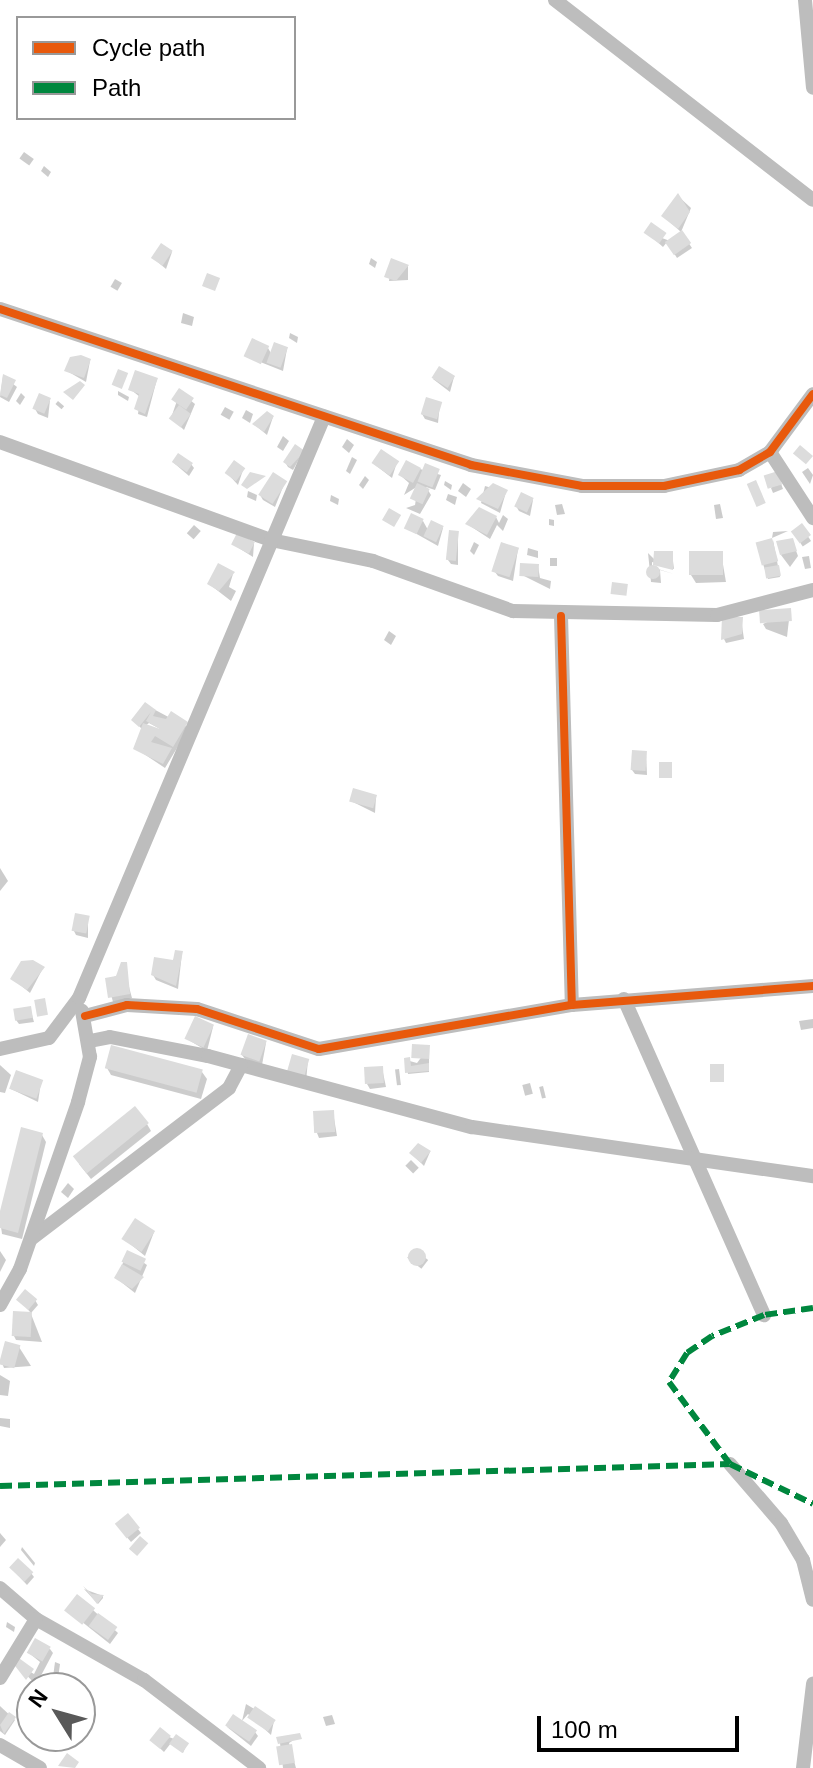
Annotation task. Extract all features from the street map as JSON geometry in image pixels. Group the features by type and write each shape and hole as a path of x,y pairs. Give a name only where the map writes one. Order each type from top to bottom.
{"street":[{"path":"555,0 813,200"},
{"path":"807,13 813,88"},
{"path":"0,309 471,465 582,486 701,480 770,452 813,394"},
{"path":"0,1049 49,1038 79,998 324,417"},
{"path":"0,442 271,540 373,561 513,611 561,616 717,615 813,590"},
{"path":"770,452 813,518"},
{"path":"561,616 572,1005"},
{"path":"85,1016 127,1005 197,1009 319,1049 572,1005 813,986"},
{"path":"0,1305 31,1239 78,1102 90,1041 79,998"},
{"path":"624,999 764,1315"},
{"path":"90,1041 139,1041 241,1065 457,1124 813,1176"},
{"path":"31,1239 229,1088 241,1065"},
{"path":"730,1464 789,1535 813,1600"},
{"path":"0,1588 36,1619 144,1680 259,1768"},
{"path":"0,1678 36,1619"},
{"path":"803,1768 813,1684"},
{"path":"0,1745 40,1768"}],"building":[{"path":"678,193 690,212 678,229 661,216"},
{"path":"651,222 667,233 659,244 644,233"},
{"path":"682,230 691,243 674,255 665,242"},
{"path":"161,243 173,251 163,266 151,258"},
{"path":"391,258 409,265 396,281 384,277"},
{"path":"207,273 220,278 215,291 202,286"},
{"path":"252,338 269,346 261,364 244,356"},
{"path":"274,342 288,347 281,368 266,363"},
{"path":"81,355 91,359 84,378 64,371 70,357"},
{"path":"439,366 455,376 448,388 432,378"},
{"path":"118,369 128,373 122,389 112,385"},
{"path":"135,370 158,378 145,414 134,409 139,394 128,390"},
{"path":"3,374 16,380 7,398 0,395"},
{"path":"80,381 85,385 73,400 63,392"},
{"path":"179,388 194,398 186,410 171,400"},
{"path":"39,393 51,398 44,414 32,409"},
{"path":"426,397 442,402 437,419 421,414"},
{"path":"179,405 191,414 181,428 169,419"},
{"path":"267,411 274,416 264,432 252,424"},
{"path":"295,444 305,451 290,467 283,462"},
{"path":"800,445 813,456 806,464 793,453"},
{"path":"381,449 399,461 390,475 371,463"},
{"path":"178,453 193,463 187,472 172,462"},
{"path":"234,460 245,468 236,481 225,473"},
{"path":"406,460 421,468 413,483 398,475"},
{"path":"425,463 440,469 432,488 418,482"},
{"path":"778,471 782,484 768,489 764,475"},
{"path":"250,472 266,476 247,489 241,485"},
{"path":"273,472 287,481 273,504 258,495"},
{"path":"756,480 766,503 757,507 747,484"},
{"path":"417,483 430,489 423,504 410,498"},
{"path":"493,483 508,490 498,509 476,499"},
{"path":"521,492 534,498 527,512 514,507"},
{"path":"479,507 497,516 487,535 465,524"},
{"path":"389,508 401,515 394,527 382,520"},
{"path":"411,513 424,519 417,534 404,528"},
{"path":"431,520 444,526 436,542 423,536"},
{"path":"802,523 811,535 800,543 791,531"},
{"path":"449,530 459,531 456,561 446,560"},
{"path":"237,533 255,542 249,554 231,545"},
{"path":"772,538 778,561 762,566 756,542"},
{"path":"793,538 797,551 780,555 776,541"},
{"path":"501,542 519,548 509,577 491,571"},
{"path":"654,551 673,551 673,570 653,565"},
{"path":"689,551 723,551 723,575 689,575"},
{"path":"218,563 235,572 219,591 207,584"},
{"path":"520,563 539,564 538,577 519,576"},
{"path":"653,565 660,572 653,579 646,572"},
{"path":"779,565 781,576 766,578 764,568"},
{"path":"612,582 628,584 626,596 611,594"},
{"path":"791,608 792,621 760,623 759,610"},
{"path":"722,617 743,617 742,634 721,640"},
{"path":"145,702 156,710 153,716 166,719 171,711 188,722 173,747 155,736 151,742 172,748 163,764 133,749 143,723 160,729 146,721 151,712 139,727 131,720"},
{"path":"632,750 647,751 646,771 631,770"},
{"path":"659,762 672,762 672,778 659,778"},
{"path":"353,788 377,795 373,808 349,801"},
{"path":"75,913 90,916 86,934 72,931"},
{"path":"175,950 183,951 176,986 151,975 154,957 173,960"},
{"path":"33,960 45,967 27,990 10,979 21,961"},
{"path":"121,962 127,962 130,994 108,998 105,978 116,976"},
{"path":"45,998 48,1015 37,1017 34,1000"},
{"path":"31,1006 33,1018 15,1021 13,1009"},
{"path":"195,1016 214,1025 203,1048 184,1039"},
{"path":"248,1034 267,1041 259,1062 240,1055"},
{"path":"412,1044 430,1045 429,1059 411,1058"},
{"path":"111,1045 203,1070 197,1093 105,1068"},
{"path":"292,1054 309,1059 304,1079 286,1074"},
{"path":"410,1057 411,1066 429,1063 429,1071 405,1073 404,1058"},
{"path":"710,1064 724,1064 724,1082 710,1082"},
{"path":"383,1066 384,1083 365,1084 364,1067"},
{"path":"16,1070 43,1080 36,1099 9,1089"},
{"path":"135,1106 149,1123 87,1173 73,1156"},
{"path":"334,1110 335,1132 314,1133 313,1111"},
{"path":"21,1127 43,1133 18,1233 0,1228 0,1211"},
{"path":"418,1143 431,1151 421,1163 409,1153"},
{"path":"135,1218 155,1231 142,1252 121,1239"},
{"path":"417,1248 426,1257 417,1266 408,1257"},
{"path":"127,1250 146,1259 141,1271 122,1262"},
{"path":"122,1264 144,1277 132,1289 114,1278"},
{"path":"25,1289 37,1299 28,1310 16,1300"},
{"path":"13,1311 32,1312 31,1337 12,1336"},
{"path":"5,1341 20,1345 14,1368 0,1365"},
{"path":"128,1513 140,1528 127,1538 115,1524"},
{"path":"140,1536 148,1543 137,1556 129,1549"},
{"path":"18,1558 33,1572 24,1582 9,1568"},
{"path":"83,1586 92,1594 104,1595 97,1604"},
{"path":"77,1594 95,1608 82,1625 64,1611"},
{"path":"98,1613 117,1627 108,1640 89,1626"},
{"path":"35,1638 51,1647 43,1662 27,1653"},
{"path":"16,1656 34,1669 32,1672 20,1672 12,1662"},
{"path":"255,1706 276,1720 268,1732 247,1718"},
{"path":"9,1712 16,1717 4,1734 0,1725"},
{"path":"233,1714 257,1730 249,1742 225,1726"},
{"path":"160,1727 171,1736 160,1749 149,1740"},
{"path":"300,1733 302,1739 278,1744 276,1737"},
{"path":"176,1734 189,1743 182,1753 169,1744"},
{"path":"292,1744 295,1763 279,1765 276,1747"},
{"path":"67,1753 79,1762 75,1768 58,1766"}],"marked path":[{"path":"813,1308 764,1315 712,1336 687,1353 669,1382 730,1464 813,1504"},
{"path":"0,1486 730,1464"}],"cycle path":[{"path":"0,309 471,465 582,486 664,486 739,470 770,452 813,394"},
{"path":"561,616 572,1005"},
{"path":"85,1016 127,1005 197,1009 319,1049 572,1005 813,986"}]}
